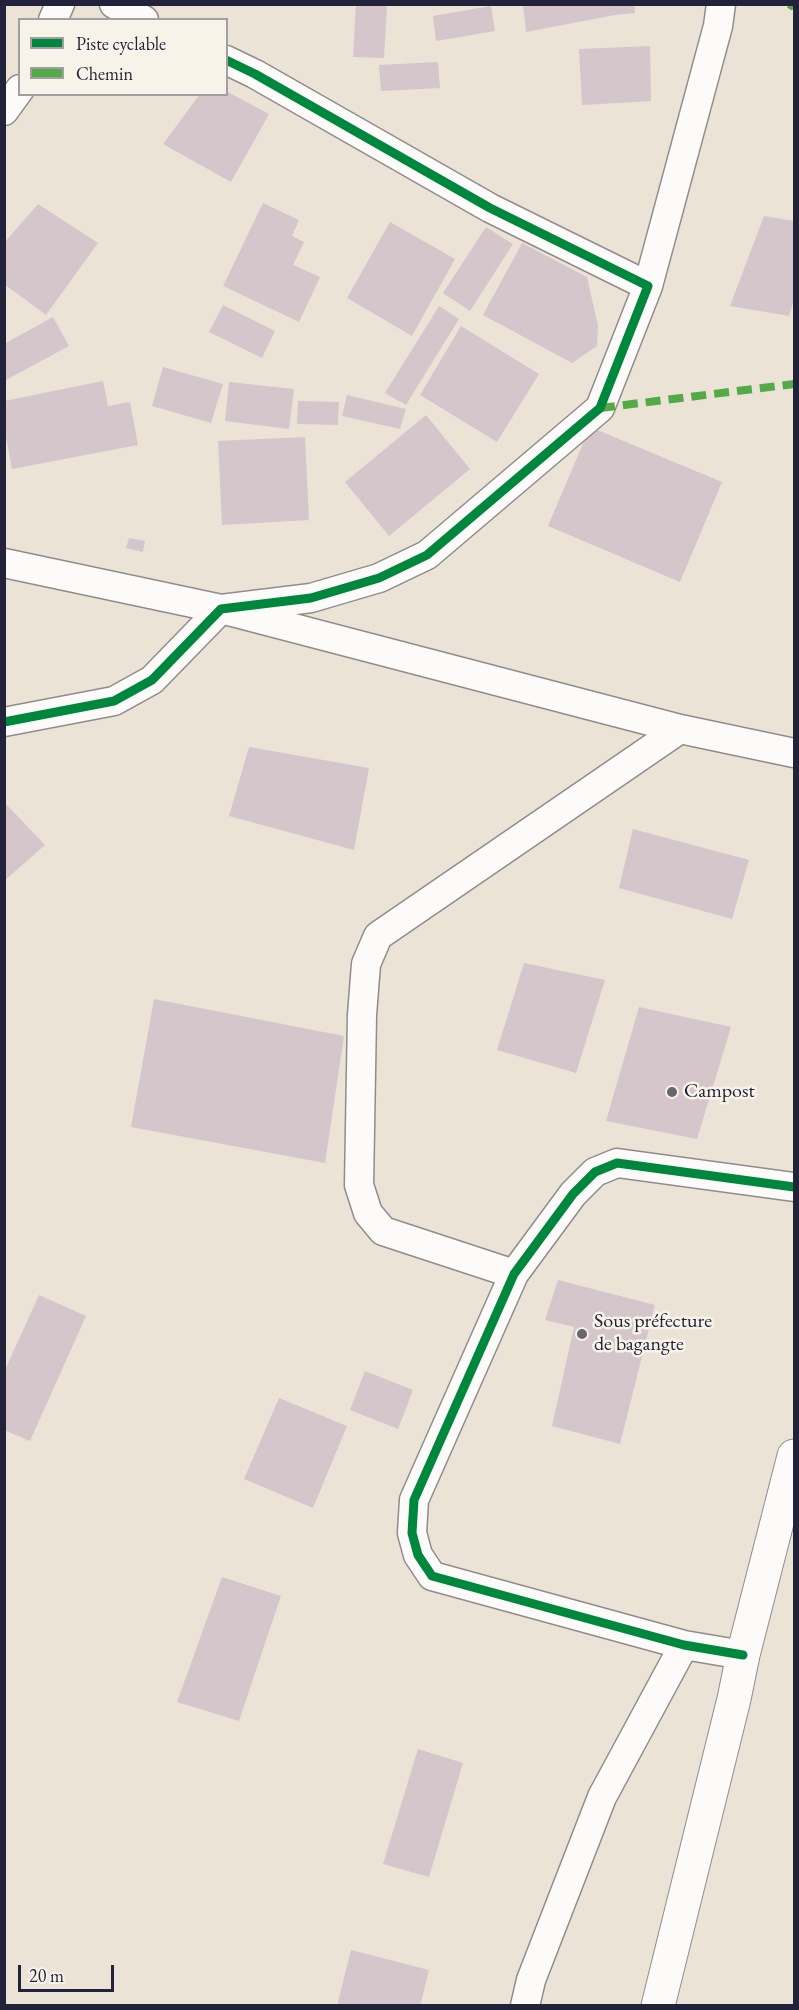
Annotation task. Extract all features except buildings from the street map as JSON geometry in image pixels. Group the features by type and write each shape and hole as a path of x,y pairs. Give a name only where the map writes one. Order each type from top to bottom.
{"street":[{"path":"54,18 60,4"},
{"path":"114,4 140,18"},
{"path":"4,722 114,701 152,680 221,609 311,598 379,578 427,555 600,408 648,286 722,4"},
{"path":"228,61 490,208 648,286"},
{"path":"4,111 18,92"},
{"path":"4,563 221,609 680,729 795,753"},
{"path":"514,1274 383,1231 368,1213 359,1185 362,1015 366,964 378,936 680,729"},
{"path":"743,1655 684,1645 432,1576 418,1555 412,1533 414,1500 514,1274 573,1194 595,1172 617,1163 795,1187"},
{"path":"658,2006 743,1655 795,1456"},
{"path":"525,2006 531,1980 602,1797 684,1645"}],"marked path":[{"path":"789,4 794,7"},
{"path":"600,408 794,384"}],"cycle path":[{"path":"4,722 114,701 152,680 221,609 311,598 379,578 427,555 600,408 648,286 490,208 255,74 228,61"},
{"path":"743,1655 684,1645 432,1576 418,1555 412,1533 414,1500 514,1274 573,1194 595,1172 617,1163 794,1187"}],"place":[{"name":"Campost","path":"672,1092"},
{"name":"Sous préfecture de bagangte","path":"582,1334"}]}
